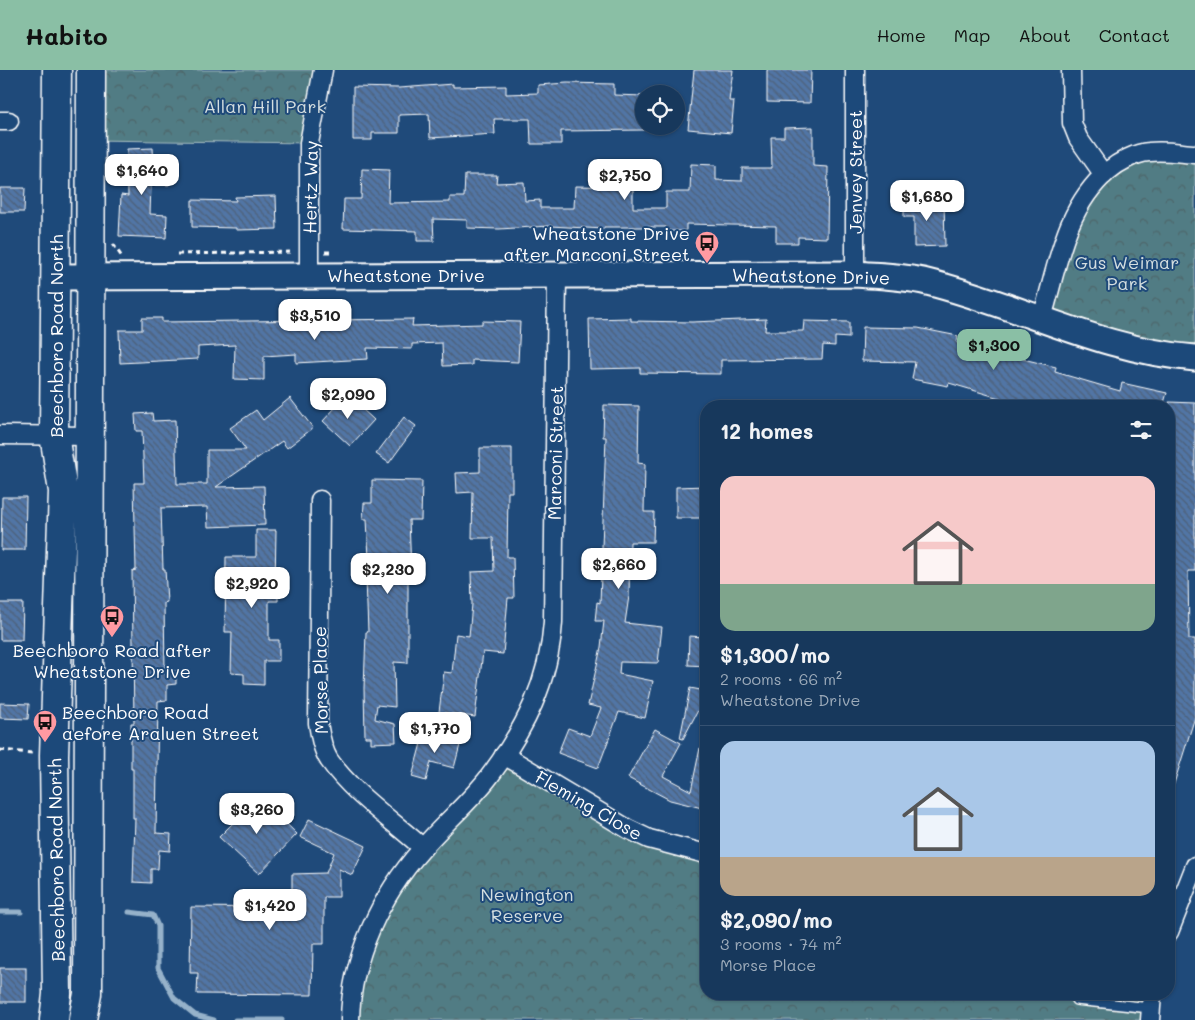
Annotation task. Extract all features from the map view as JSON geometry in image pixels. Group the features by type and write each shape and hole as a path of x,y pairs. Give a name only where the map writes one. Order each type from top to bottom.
{"main road":[{"name":"Beechboro Road North","path":"54,1020 57,994 54,755 63,491 54,435 57,70"},
{"name":"Beechboro Road North","path":"83,1020 88,994 90,70"}],"street":[{"name":"Hertz Way","path":"309,276 309,143 323,70"},
{"name":"Jenvey Street","path":"855,70 855,274"},
{"path":"1071,70 1072,123 1078,138 1104,175"},
{"path":"1042,318 1071,218 1091,186 1117,164 1148,152 1195,154"},
{"name":"Wheatstone Drive","path":"56,276 855,274 926,281 1146,351 1195,358"},
{"name":"Marconi Street","path":"350,1020 355,975 364,944 390,893 405,869 488,778 524,724 540,690 552,644 558,275"},
{"path":"0,435 90,436"},
{"name":"Morse Place","path":"320,500 318,723 322,745 328,759 353,786 423,848"},
{"name":"Fleming Close","path":"504,755 628,829 658,842 700,852"},
{"path":"1175,917 1195,866"}],"lane":[{"path":"1076,1000 1151,1007"}],"path":[{"path":"112,242 124,260"},
{"path":"0,750 38,754"}],"green space":[{"name":"Allan Hill Park","path":"91,70 323,70 309,143 91,140"},
{"name":"Gus Weimar Park","path":"1195,154 1195,358 1042,318 1071,218 1117,164"},
{"name":"Newington Reserve","path":"504,755 587,806 700,852 700,1000 1152,1000 1150,1020 350,1020 378,915"}],"building":[{"path":"694,70 733,70 729,101 734,101 731,133 688,129"},
{"path":"767,70 811,70 810,103 767,102"},
{"path":"567,83 614,84 614,95 635,96 635,130 561,131 561,144 531,144 530,119 494,119 495,134 430,138 429,114 399,115 399,133 372,133 372,140 353,140 353,87 399,88 453,84 453,87 506,86 506,94 538,93 538,85"},
{"path":"813,127 813,166 828,167 827,238 798,237 798,243 776,243 776,226 686,224 686,231 666,231 666,227 604,227 604,229 550,226 499,229 467,228 467,220 433,219 434,241 417,241 417,231 343,229 344,199 361,199 362,169 389,170 388,203 450,202 450,197 464,197 465,175 497,175 496,183 524,182 525,201 540,200 540,208 574,208 575,186 633,187 633,208 666,208 666,192 690,192 691,164 716,165 716,180 742,181 742,168 772,168 771,137 784,137 784,128"},
{"path":"153,148 154,166 169,165 169,185 151,185 150,214 167,215 166,238 119,236 121,195 128,196 127,149"},
{"path":"0,188 25,188 24,212 0,212"},
{"path":"276,196 277,229 236,230 236,228 192,227 192,200 236,201 235,197"},
{"path":"944,200 945,246 914,247 914,217 904,217 904,201"},
{"path":"142,318 162,318 162,322 413,319 412,326 482,324 482,321 520,322 518,362 472,360 472,365 443,366 442,343 412,344 412,349 367,348 368,359 296,363 296,354 264,356 264,380 234,379 235,345 198,347 198,359 120,363 119,330 142,330"},
{"path":"631,318 631,321 692,322 766,319 765,331 803,331 804,321 849,322 849,338 835,337 835,346 823,345 822,359 721,360 721,374 640,373 640,368 590,369 589,319"},
{"path":"863,327 918,328 958,336 957,343 1056,367 1055,372 1120,391 1122,383 1167,393 1165,400 1006,400 949,383 948,386 912,379 915,362 862,361"},
{"path":"347,395 374,420 350,446 323,421"},
{"path":"290,398 313,428 287,448 282,441 216,487 264,486 265,525 208,527 207,507 161,508 163,569 165,569 167,602 164,603 165,671 176,671 176,684 167,685 167,700 158,701 156,833 171,834 170,851 159,850 158,869 151,869 151,883 133,882 135,818 133,818 131,723 134,723 132,571 136,570 134,483 144,483 142,431 136,431 135,414 152,413 153,421 175,420 177,484 207,484 207,450 246,450 230,428 256,410 263,420"},
{"path":"1175,402 1195,403 1195,571 1188,571 1189,639 1195,639 1195,717 1175,780"},
{"path":"604,405 639,406 638,463 645,464 644,512 654,512 653,542 630,542 629,596 625,623 662,627 658,663 620,662 619,674 653,681 645,718 619,712 598,768 558,753 568,728 590,736 601,708 588,705 601,647 604,621 595,621 597,602 600,603 606,437 603,437"},
{"path":"404,417 416,426 389,463 376,454"},
{"path":"480,448 512,448 512,492 508,492 507,557 513,557 514,598 508,598 503,654 483,652 475,717 439,712 444,672 452,673 456,634 469,636 472,604 471,572 494,571 493,538 472,538 473,492 457,493 456,473 480,472"},
{"path":"372,480 422,481 421,520 409,520 411,571 408,571 408,663 394,662 395,707 377,705 375,719 395,724 396,742 371,743 371,737 365,737 364,688 366,632 368,632 366,579 370,579 367,519 363,519 364,503 372,503"},
{"path":"700,486 700,518 676,518 676,487"},
{"path":"2,497 26,497 25,550 1,550"},
{"path":"256,530 276,530 275,587 278,587 278,601 269,601 269,640 279,640 279,661 264,661 264,685 244,684 244,674 231,673 232,632 225,632 226,557 256,557"},
{"path":"0,603 23,603 22,640 0,640"},
{"path":"689,636 700,637 700,666 688,665"},
{"path":"690,688 700,690 700,706 683,739 680,738"},
{"path":"0,703 29,704 28,719 0,718"},
{"path":"655,729 681,743 663,776 691,791 700,748 700,808 670,800 628,778"},
{"path":"424,732 461,741 454,768 431,762 426,781 412,777"},
{"path":"264,802 297,834 259,874 219,837 233,823 226,817 239,803 252,815"},
{"path":"309,819 366,846 352,875 339,869 339,897 324,897 324,944 313,944 312,995 197,994 198,973 190,973 191,907 292,908 292,874 326,873 334,853 300,837"},
{"path":"0,968 26,968 26,1002 0,1002"}],"waterway":[{"path":"0,912 21,912"},
{"path":"129,912 153,915 158,926 158,968 174,998 195,1015 214,1020"},
{"path":"235,1020 282,1020"}],"place":[{"name":"Wheatstone Drive after Marconi Street","path":"707,264"},
{"name":"Beechboro Road after Wheatstone Drive","path":"112,638"},
{"name":"Beechboro Road aefore Araluen Street","path":"45,743"}]}
